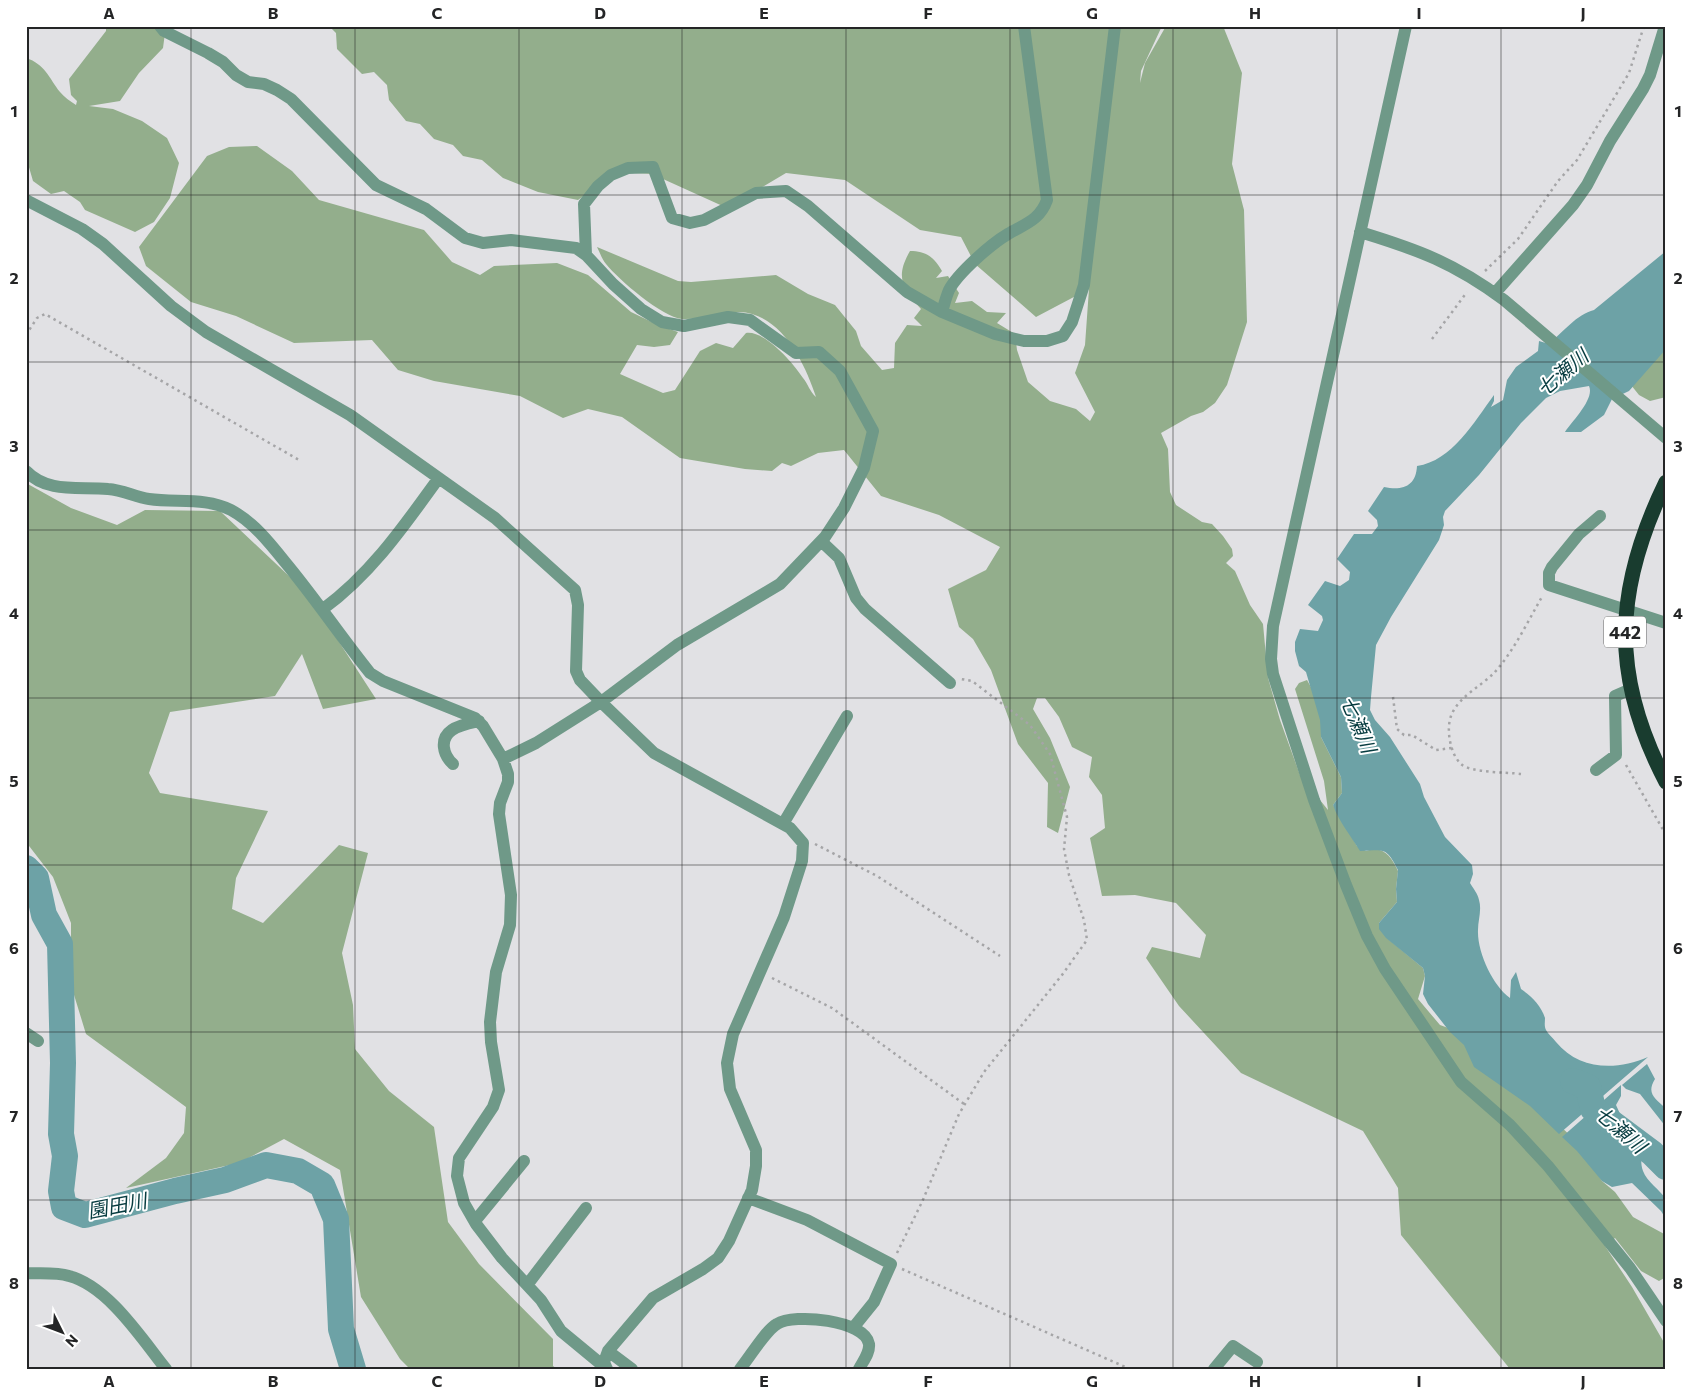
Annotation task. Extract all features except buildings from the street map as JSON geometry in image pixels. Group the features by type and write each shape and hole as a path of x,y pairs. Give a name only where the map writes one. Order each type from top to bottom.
{"highway":[{"name":"442","path":"1666,482 1650,515 1635,556 1625,609 1625,643 1631,689 1643,728 1666,782"}],"street":[{"path":"160,26 164,31 216,57 236,75 248,82 271,87 291,99 376,186 426,209 465,238 483,243 511,240 576,248 586,255 641,309 662,322 684,326 728,317 750,320 796,353 819,352 840,371 873,431 864,468 856,488 821,541 780,584 767,594 670,649 601,702 536,743 503,759"},
{"path":"942,312 949,289 979,254 1006,235 1033,221 1044,211 1048,200 1024,26"},
{"path":"586,255 584,204 598,186 611,175 628,168 653,167 672,218 690,223 704,220 756,193 786,191 808,206 908,292 942,312 994,334 1024,341 1047,341 1063,336 1072,322 1084,285 1115,26"},
{"path":"1406,26 1273,626 1271,659 1273,674 1314,800 1346,885 1367,936 1385,968 1461,1082 1510,1125 1548,1166 1630,1268 1666,1322"},
{"path":"1499,296 1587,185 1610,141 1650,75 1665,26"},
{"path":"26,200 82,229 103,244 171,306 206,332 337,407 495,518 571,584 578,597 576,671 580,680 654,754 795,831 803,843 802,861 789,903 733,1034 726,1063 730,1089 756,1150 755,1175 748,1198 729,1241 718,1258 703,1269 653,1298 608,1351 604,1362 607,1369"},
{"path":"1360,232 1441,260 1468,274 1499,296 1647,424 1666,438"},
{"path":"26,471 40,482 52,486 121,490 146,498 206,502 228,509 245,518 268,541 323,610 358,659 377,678 478,721 487,732 503,759 509,778 500,803 499,814 510,880 510,925 496,972 490,1029 499,1090 493,1106 459,1158 456,1166 459,1189 475,1221 502,1258 544,1304 561,1331 607,1369"},
{"path":"323,610 377,560 438,479"},
{"path":"1600,516 1580,534 1552,567 1549,573 1549,585 1666,623"},
{"path":"821,541 839,558 856,598 865,609 950,683"},
{"path":"1596,770 1616,755 1615,696 1631,689"},
{"path":"783,824 847,716"},
{"path":"453,764 444,753 443,745 449,733 465,724 478,721"},
{"path":"26,1033 38,1041"},
{"path":"475,1221 524,1161"},
{"path":"748,1198 807,1220 891,1264 874,1302 853,1328"},
{"path":"527,1285 586,1208"},
{"path":"26,1273 68,1276 93,1288 108,1299 166,1369"},
{"path":"740,1369 772,1329 781,1322 829,1321 844,1323 865,1337 868,1343 867,1356 859,1369"},
{"path":"1214,1369 1233,1346 1257,1362"},
{"path":"608,1351 632,1369"}],"path":[{"path":"1482,274 1518,239 1553,188 1577,160 1629,73 1644,26"},
{"path":"1432,339 1471,287"},
{"path":"26,335 37,318 45,314 299,460"},
{"path":"1521,774 1476,770 1460,764 1452,748 1449,724 1457,706 1500,665 1549,585"},
{"path":"950,683 957,678 972,681 1030,725 1050,754 1067,817 1064,849 1069,874 1087,931 1087,940 1083,949 984,1072 964,1104 922,1202 891,1264 1130,1369"},
{"path":"1393,697 1399,733 1410,734 1436,750 1452,748"},
{"path":"1626,764 1666,835"},
{"path":"803,843 817,844 826,848 877,876 1000,956"},
{"path":"759,972 832,1008 964,1104"}],"green space":[{"path":"106,26 160,26 165,33 163,48 139,73 120,101 89,106 113,109 142,121 167,138 179,163 170,198 154,222 135,232 85,210 80,202 64,191 51,194 33,181 26,157 26,58 38,64 62,94 76,105 77,101 71,95 69,79 106,31"},
{"path":"329,26 1162,26 1141,71 1140,83 1145,63 1166,26 1223,26 1242,73 1232,164 1244,210 1247,322 1227,385 1215,403 1203,412 1191,416 1161,433 1168,449 1170,492 1176,505 1202,522 1212,524 1232,549 1233,556 1226,563 1235,571 1250,605 1263,624 1268,678 1280,720 1300,775 1328,810 1324,781 1295,689 1299,683 1307,680 1322,707 1321,737 1341,777 1342,793 1333,805 1357,846 1366,851 1377,849 1386,853 1398,871 1397,902 1379,923 1387,938 1423,968 1425,976 1418,999 1440,1025 1462,1033 1577,1142 1602,1181 1615,1192 1633,1217 1666,1235 1666,1277 1659,1281 1641,1271 1615,1238 1605,1246 1632,1287 1666,1346 1666,1369 1510,1369 1401,1235 1398,1188 1363,1131 1241,1073 1179,1006 1146,958 1152,947 1200,958 1206,935 1176,903 1135,895 1102,896 1090,838 1105,828 1102,795 1089,777 1092,757 1072,747 1059,717 1045,698 1037,698 1033,709 1050,738 1070,787 1058,833 1047,827 1048,783 1018,744 991,670 973,639 959,627 948,589 986,570 1000,547 939,515 881,496 844,450 818,453 791,466 782,463 772,471 745,469 680,458 622,417 588,409 563,418 520,396 434,381 398,370 372,340 294,343 236,316 191,302 146,266 139,247 207,156 229,147 257,146 292,171 319,200 424,230 452,262 480,275 494,266 557,263 588,275 631,312 678,332 670,345 654,347 637,345 620,374 663,393 675,390 700,351 716,343 733,348 746,333 754,333 770,342 786,357 816,397 798,355 779,330 767,321 754,315 739,312 689,319 674,317 641,297 612,271 597,247 678,281 691,282 776,275 808,294 835,305 856,331 861,346 882,370 894,368 895,343 907,325 922,326 914,318 921,309 905,288 902,275 905,260 910,251 921,252 933,259 942,271 936,278 948,276 959,293 955,303 972,301 987,312 1006,313 997,323 1015,334 1017,350 1028,382 1050,401 1076,409 1090,421 1095,412 1075,373 1085,345 1089,289 1036,317 975,264 961,237 920,230 845,180 786,173 727,208 652,174 615,172 578,200 538,192 503,178 482,160 463,156 453,145 434,139 420,124 406,121 389,100 387,85 374,72 362,74 337,49 336,33"},
{"path":"1666,348 1666,397 1650,401 1639,395 1631,385"},
{"path":"26,483 71,508 117,525 145,510 220,511 308,594 376,699 323,709 302,654 275,696 170,712 149,773 160,793 268,811 236,878 232,909 263,923 339,845 368,853 342,953 353,1005 355,1049 389,1091 434,1127 448,1222 479,1264 553,1339 553,1366 557,1369 410,1369 400,1359 361,1297 340,1170 284,1139 239,1163 126,1188 166,1158 184,1133 186,1107 86,1034 71,985 71,923 53,877 26,842"}],"water":[{"path":"1666,251 1666,349 1629,391 1612,399 1604,415 1581,432 1565,432 1586,403 1589,397 1589,386 1560,391 1546,398 1521,423 1479,475 1445,511 1443,517 1444,525 1439,540 1391,617 1376,645 1370,710 1420,784 1424,797 1445,837 1472,865 1473,874 1470,883 1478,896 1480,904 1478,939 1483,958 1492,977 1510,998 1511,980 1516,972 1521,989 1541,1009 1545,1018 1547,1032 1565,1051 1576,1058 1587,1063 1611,1066 1636,1062 1648,1057 1559,1134 1530,1106 1474,1067 1464,1045 1450,1032 1428,1004 1423,994 1425,976 1423,968 1386,938 1379,929 1379,923 1397,902 1398,870 1384,851 1360,851 1333,805 1342,793 1341,777 1321,737 1320,720 1306,672 1299,666 1295,642 1300,629 1318,631 1323,620 1322,616 1308,605 1325,581 1340,586 1349,580 1350,572 1337,559 1354,534 1372,534 1378,526 1377,520 1368,511 1384,487 1397,488 1407,486 1414,478 1417,466 1430,463 1441,457 1461,439 1494,395 1491,407 1503,400 1507,380 1516,367 1538,351 1539,341 1549,344 1582,315 1594,310"},
{"path":"1647,1064 1655,1079 1651,1088 1653,1096 1666,1109 1666,1127 1640,1094 1626,1089 1622,1085"},
{"path":"1621,1085 1621,1096 1616,1105 1621,1116 1620,1118 1623,1123 1638,1129 1642,1147 1641,1161 1643,1171 1647,1179 1666,1199 1666,1219 1661,1211 1632,1183 1612,1187 1602,1181 1577,1151 1562,1137"}],"waterway":[{"name":"園田川","path":"26,868 36,878 44,915 60,944 63,1063 61,1134 65,1156 61,1191 64,1207 85,1215 225,1180 266,1165 298,1171 322,1185 336,1219 341,1329 353,1369"},
{"name":"七瀬川","path":"1573,1081 1588,1087 1593,1109 1652,1153 1666,1167"}]}
